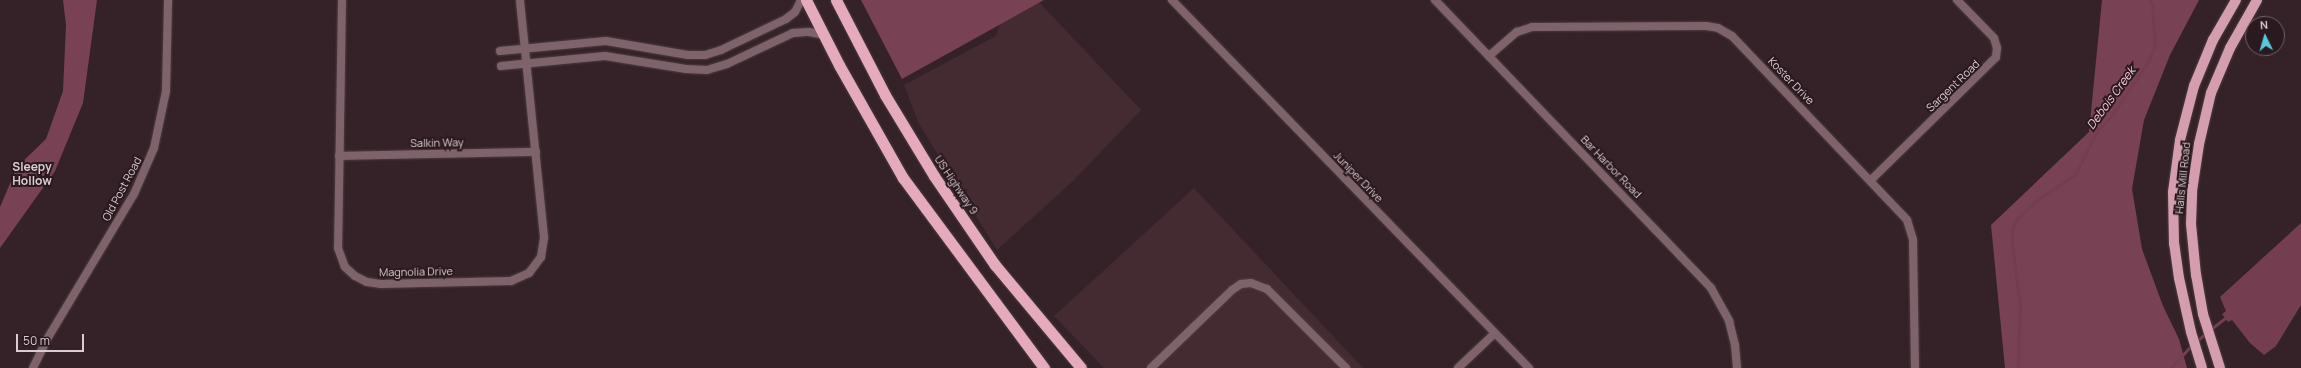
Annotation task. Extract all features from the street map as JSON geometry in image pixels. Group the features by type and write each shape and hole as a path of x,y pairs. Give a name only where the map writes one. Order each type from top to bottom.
{"highway":[{"path":"806,0 903,178 986,294 1044,368"},
{"name":"US Highway 9","path":"836,0 885,95 934,176 995,265 1081,368"}],"main road":[{"name":"Halls Mill Road","path":"2202,368 2191,332 2174,244 2176,167 2194,86 2213,40 2236,0"},
{"name":"Halls Mill Road","path":"2220,368 2205,320 2192,242 2191,206 2196,162 2207,108 2216,80 2240,28 2257,0"}],"street":[{"name":"Old Post Road","path":"33,368 46,341 134,194 154,148 166,91 168,0"},
{"name":"Magnolia Drive","path":"342,0 338,248 345,267 355,276 367,282 381,284 511,282 524,277 534,268 541,257 544,237 520,0"},
{"path":"500,51 606,41 688,55 705,55 721,50 786,19 795,12 800,0"},
{"name":"Juniper Drive","path":"1172,0 1494,334 1529,368"},
{"name":"Bar Harbor Road","path":"1434,0 1711,288 1729,321 1735,345 1738,368"},
{"name":"Sargent Road","path":"1871,180 1996,57 1997,48 1994,38 1957,0"},
{"name":"Koster Drive","path":"1489,56 1517,32 1532,27 1718,28 1732,36 1900,211 1912,231 1915,368"},
{"path":"501,66 605,56 686,69 707,70 727,64 793,33 809,32 824,35"},
{"name":"Salkin Way","path":"339,156 536,152"},
{"path":"1151,368 1232,290 1241,284 1251,283 1267,288 1346,368"},
{"path":"1458,368 1494,334"}],"shaded area":[{"path":"63,0 97,0 83,103 55,171 0,248 0,207 17,167 46,139 63,91 66,25"},
{"path":"861,0 1044,0 902,79"},
{"path":"1037,0 1141,110 1073,181 997,250 919,124 904,85 996,36 1003,16"},
{"path":"2102,0 2199,0 2170,55 2144,120 2132,189 2142,249 2163,306 2179,339 2187,368 2005,368 1991,225 2089,132"},
{"path":"1194,188 1363,368 1104,368 1054,316"},
{"path":"2301,223 2301,305 2276,346 2264,355 2250,343 2232,320 2228,322 2222,314 2226,311 2220,297"}],"waterway":[{"name":"Debois Creek","path":"2018,368 2020,305 2012,246 2012,229 2016,220 2036,201 2075,175 2098,129 2111,117 2148,62 2155,46 2152,4 2149,0"},
{"path":"2211,329 2225,318"},
{"path":"2197,341 2206,333"},
{"path":"2171,368 2192,345"}],"district":[{"name":"Sleepy Hollow","path":"32,174"}]}
